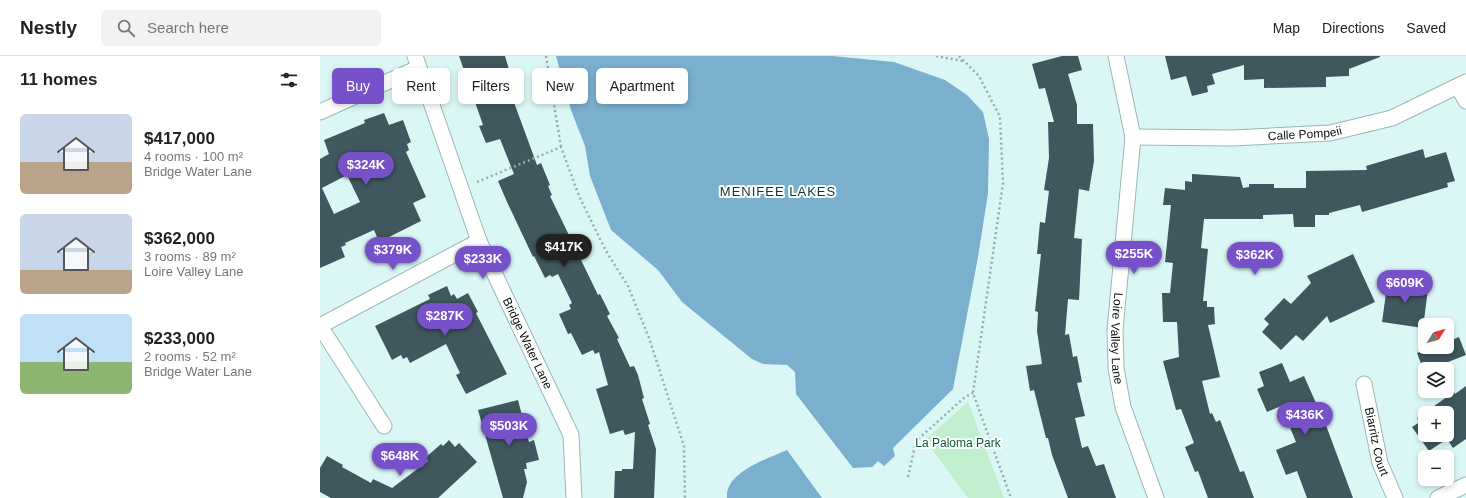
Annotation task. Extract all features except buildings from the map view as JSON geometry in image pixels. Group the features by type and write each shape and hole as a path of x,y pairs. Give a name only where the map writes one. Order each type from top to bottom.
{"street":[{"name":"Loire Valley Lane","path":"1116,56 1133,137 1115,330 1116,368 1124,407 1156,498"},
{"path":"320,112 416,62"},
{"name":"Bridge Water Lane","path":"416,62 479,241 571,435 574,498"},
{"name":"Calle Pompeii","path":"1133,137 1233,138 1330,132 1392,118 1462,84"},
{"path":"1462,84 1466,101"},
{"path":"384,426 320,326 479,241"},
{"name":"Biarritz Court","path":"1364,384 1380,463 1395,498"},
{"path":"1438,498 1466,485"}],"path":[{"path":"546,56 561,147 579,196 606,251 628,286 649,338 684,446 685,498"},
{"path":"936,56 964,61"},
{"path":"959,56 979,76 1000,117 1002,183 973,393 1011,498"},
{"path":"460,189 561,147"},
{"path":"908,477 916,441 965,397 973,393"}],"green space":[{"name":"La Paloma Park","path":"968,402 1004,498 968,498 925,440"}],"water":[{"path":"556,56 832,56 894,62 945,80 967,95 983,112 989,139 988,193 978,257 953,389 893,448 895,456 884,466 878,461 872,467 853,468 796,394 795,372 787,365 763,364 752,359 682,302 658,270 611,230 590,176 585,146 569,104 588,104 588,68 559,68"},
{"path":"787,450 822,498 727,498 728,489 740,474 759,462"}],"district":[{"name":"MENIFEE LAKES","path":"778,191"}]}
